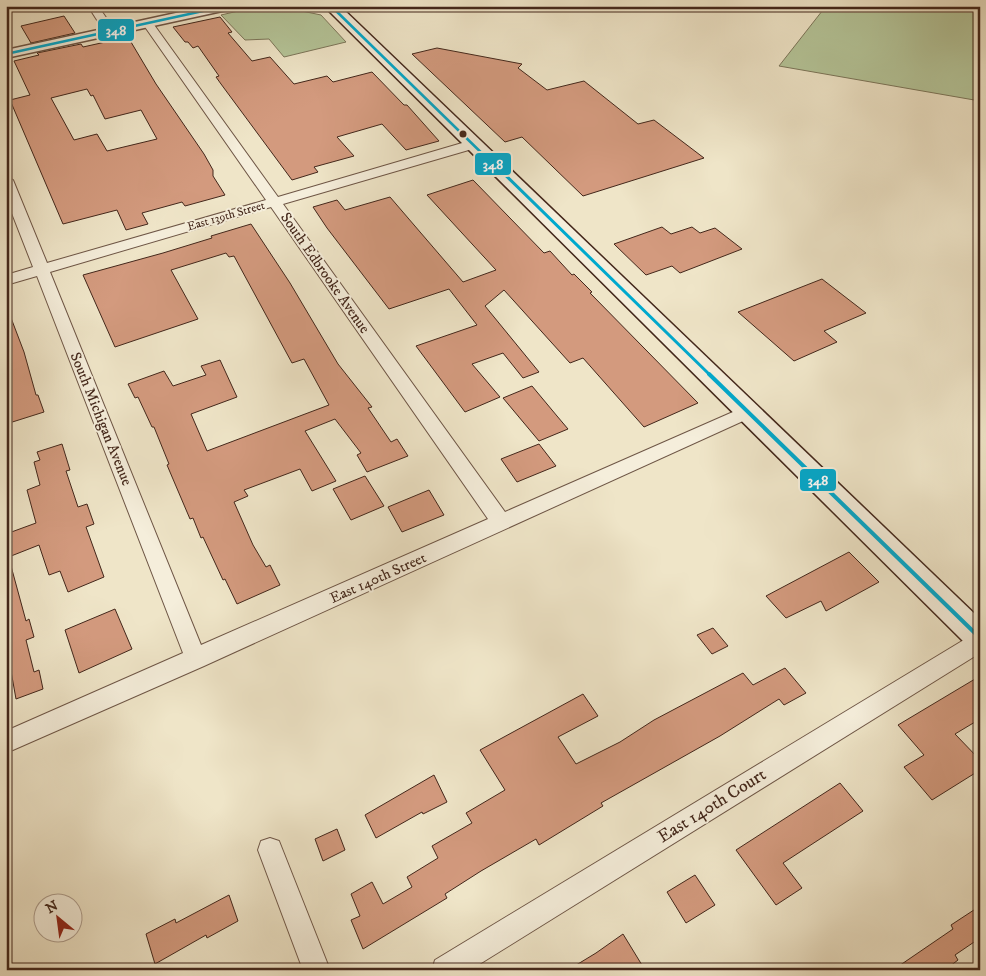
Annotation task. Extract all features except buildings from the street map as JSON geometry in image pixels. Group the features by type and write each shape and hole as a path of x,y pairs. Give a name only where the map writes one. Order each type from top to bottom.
{"main road":[{"path":"331,6 980,638"}],"street":[{"path":"93,6 110,32"},
{"path":"6,54 226,6"},
{"name":"South Edbrooke Avenue","path":"148,24 502,523"},
{"name":"East 139th Street","path":"6,280 474,144"},
{"name":"South Michigan Avenue","path":"6,180 196,659"},
{"name":"East 140th Street","path":"6,742 748,412"},
{"name":"East 140th Court","path":"445,970 980,642"},
{"path":"270,850 317,970"}],"green space":[{"path":"260,6 278,6 321,15 346,42 284,57 269,39 245,40 221,15"},
{"path":"826,6 980,6 980,101 779,66"}],"transit line":[{"name":"348","path":"6,54 226,6"},
{"name":"348","path":"331,6 980,638"}]}
